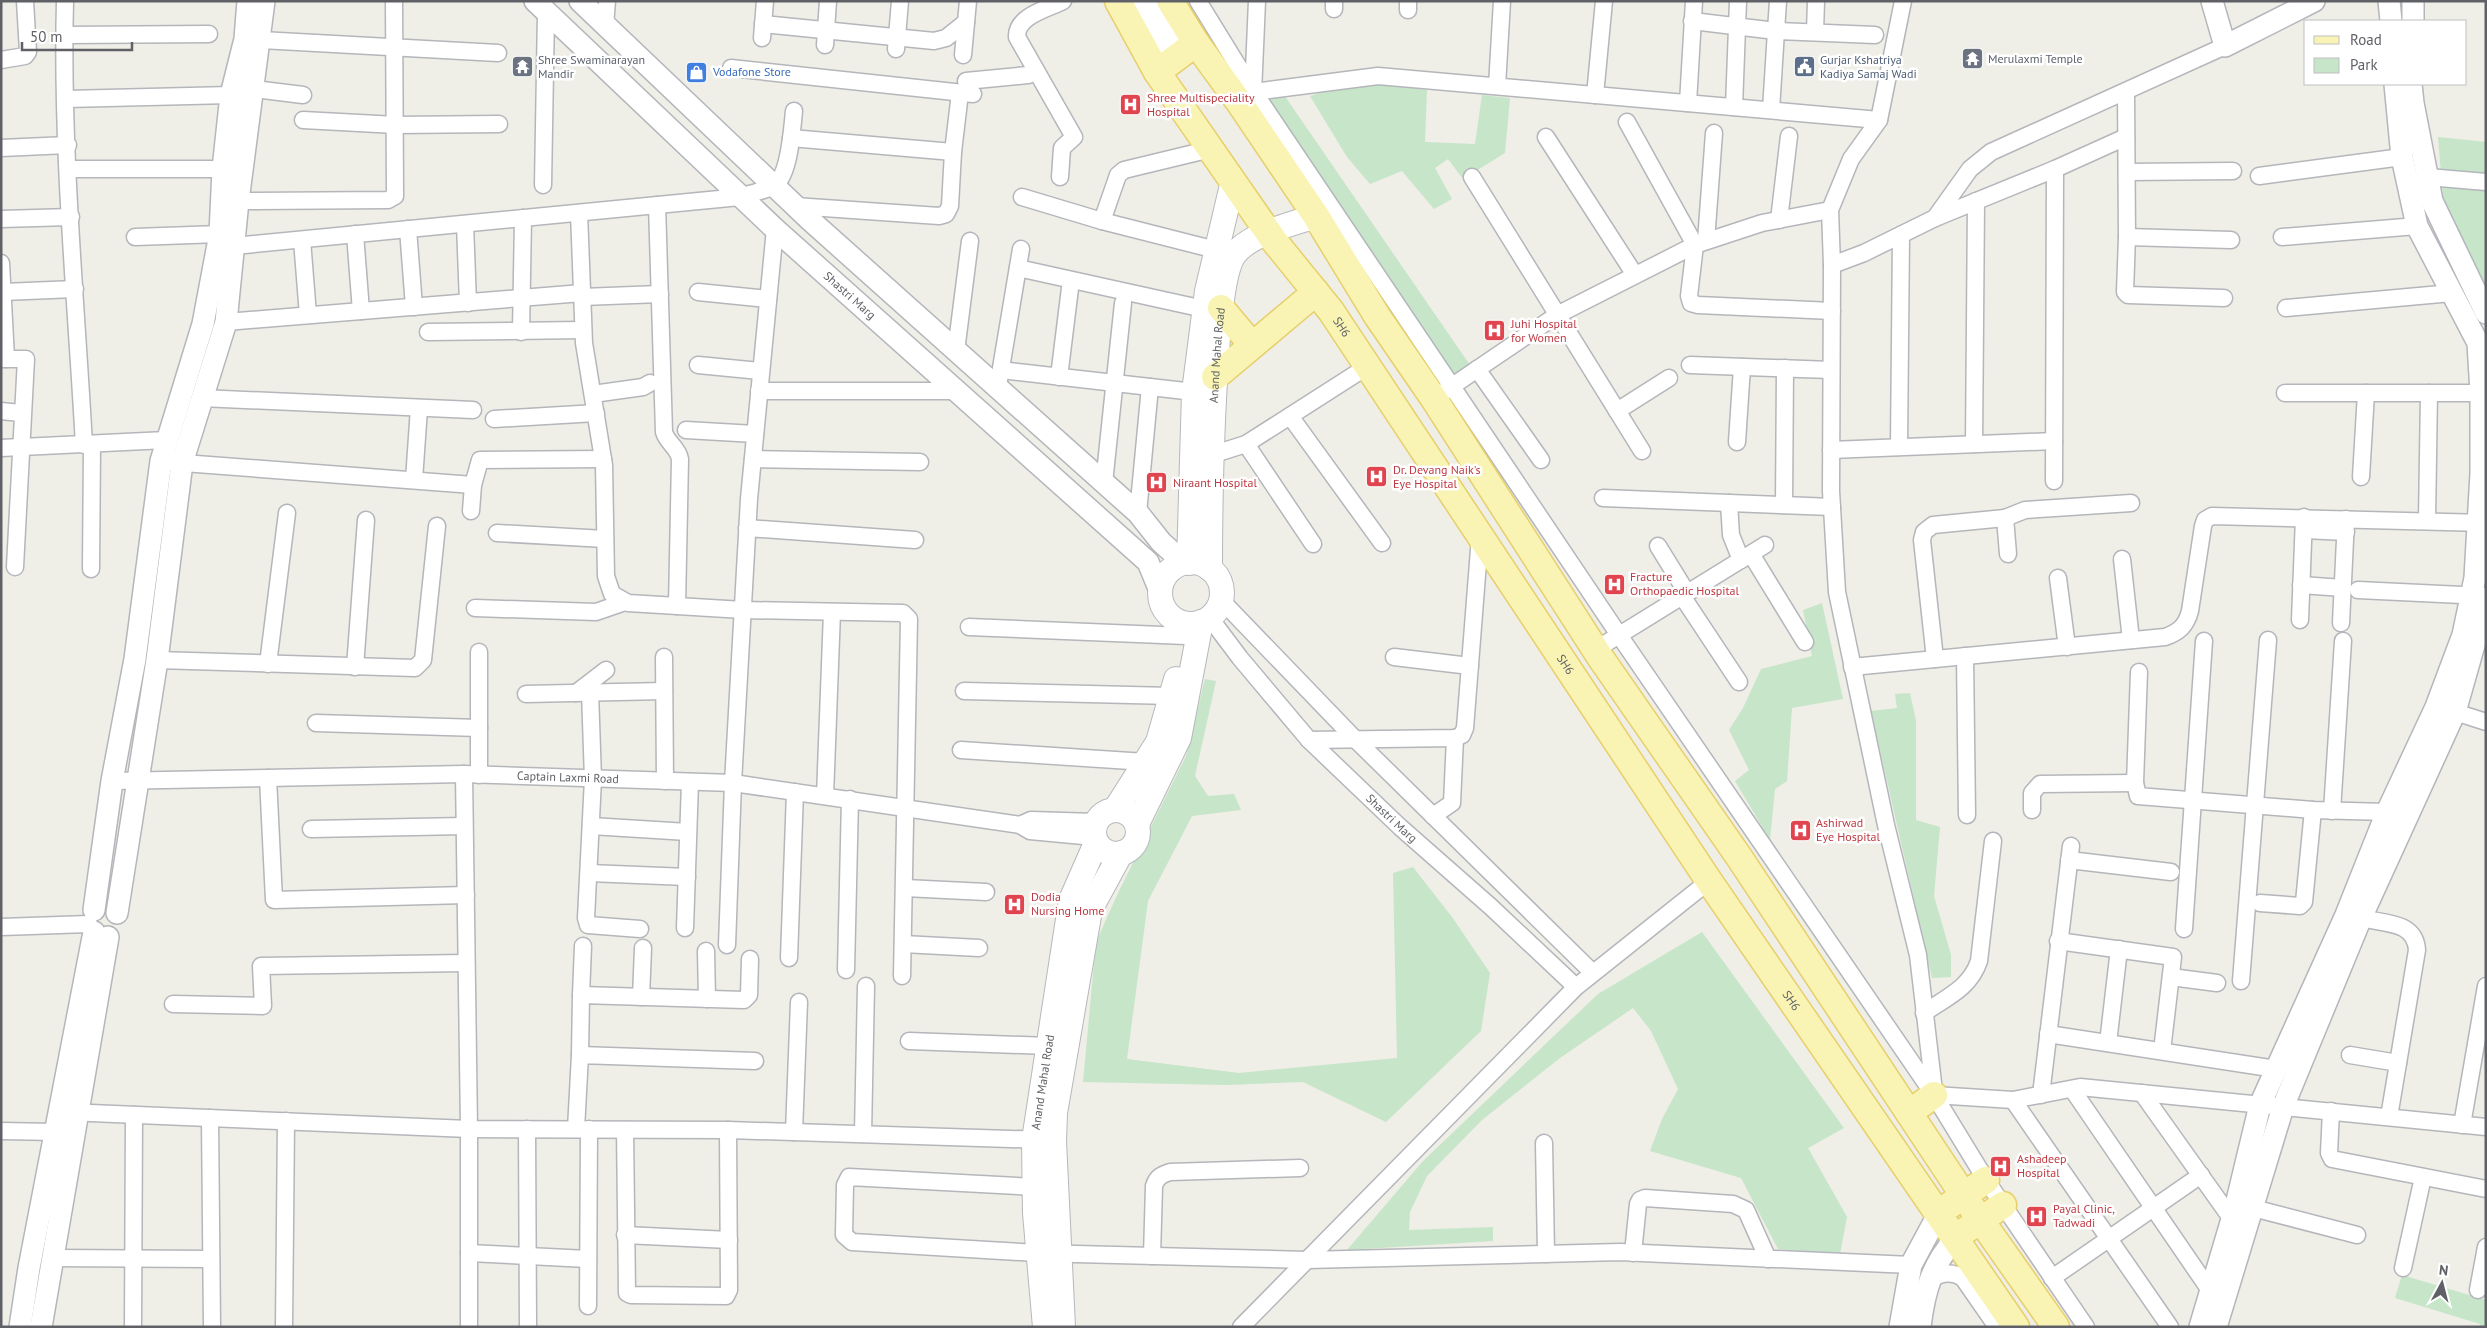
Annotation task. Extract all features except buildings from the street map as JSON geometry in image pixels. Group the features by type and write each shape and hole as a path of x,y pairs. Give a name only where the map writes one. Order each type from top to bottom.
{"main road":[{"name":"SH6","path":"1118,1 1177,57 1211,149 1268,232 1316,292 1368,366 1709,881 2016,1327"},
{"path":"1134,1 1177,57 1247,97 1325,213 1377,316 1444,392 1596,650 1739,857 1964,1196 2056,1327"},
{"path":"1154,1 1177,57"},
{"path":"1170,1 1177,57"},
{"name":"Anand Mahal Road","path":"1194,565 1194,392 1224,255 1233,181"},
{"path":"1224,255 1268,232 1325,213"},
{"path":"1215,377 1316,292"},
{"path":"1212,309 1252,346"},
{"name":"Anand Mahal Road","path":"1194,565 1211,455 1215,377 1212,309"},
{"path":"1115,810 1158,742 1172,696 1201,620 1219,580 1194,565 1168,573 1160,591 1161,601 1171,617 1201,620"},
{"path":"1137,824 1179,738 1201,620"},
{"path":"1115,810 1129,813 1137,824 1139,832 1134,846 1121,853 1107,852 1095,834 1101,815 1115,810"},
{"name":"Anand Mahal Road","path":"1045,1327 1048,1253 1044,1140 1048,1046 1071,900 1095,834"},
{"name":"Anand Mahal Road","path":"1063,1327 1035,1187 1044,1140 1055,1113 1090,910 1121,853"},
{"path":"1909,1113 1934,1095"},
{"path":"1939,1213 1986,1180"},
{"path":"1956,1238 2002,1205"}],"street":[{"path":"1,60 25,56 28,52 25,1"},
{"path":"65,1 64,35 71,217 88,444 91,569"},
{"path":"96,926 109,907 117,913 157,660 182,463 226,322 227,240 222,168 231,95 245,39 248,1"},
{"path":"42,1327 53,1258 65,1119 96,926 112,781 135,659 161,461 238,201 261,40 264,1"},
{"path":"238,201 392,199 397,193 394,1"},
{"path":"580,1 774,186 956,351 999,379 1104,484 1138,513 1161,542 1194,565"},
{"path":"605,26 608,1"},
{"path":"765,1 762,31 826,38 896,43 934,41 946,38 966,22"},
{"path":"826,38 828,1"},
{"path":"896,43 900,1"},
{"path":"963,55 968,1"},
{"path":"1060,177 1062,148 1074,137 1016,37 1016,30 1024,20 1063,1"},
{"path":"1198,1 1247,97"},
{"path":"1247,97 1257,1"},
{"path":"1497,86 1502,1"},
{"path":"1595,95 1604,1"},
{"path":"1688,103 1694,1"},
{"path":"1734,107 1738,1"},
{"path":"1771,110 1778,1"},
{"path":"1815,32 1816,1"},
{"path":"1903,1 1879,120 1851,159 1830,210 1832,265 1832,507 1837,592 1886,825 1918,955 1934,1095"},
{"path":"2212,1 2225,46"},
{"path":"1935,218 1970,169 1991,152 2225,46 2314,1"},
{"path":"2389,1 2390,20"},
{"path":"2413,1 2413,20"},
{"path":"541,6 543,185"},
{"name":"Shastri Marg","path":"541,6 775,229 1148,562 1160,591"},
{"path":"1692,21 1776,31 1875,34"},
{"path":"64,35 209,34"},
{"path":"261,40 498,53"},
{"path":"731,68 966,89 1028,75 1036,71"},
{"path":"1247,97 1378,76 1879,120"},
{"path":"2216,1327 2283,1107 2362,918 2455,712 2482,638 2481,393 2478,343 2417,226 2402,157 2395,85"},
{"path":"2411,85 2413,103 2436,212 2486,313"},
{"path":"796,206 939,216 946,214 950,206 953,152 966,89"},
{"path":"254,90 303,96"},
{"path":"2126,92 2126,294 2224,298"},
{"path":"66,99 231,95"},
{"path":"136,237 302,240 740,196 774,186 781,179 791,138 794,111"},
{"path":"302,120 396,124 499,124"},
{"path":"1627,122 1700,243"},
{"path":"1714,133 1700,243 1689,296 1694,304 1832,311"},
{"path":"1779,220 1789,136"},
{"path":"1546,137 1634,275"},
{"path":"1832,265 1864,253 1935,218 2055,169 2126,137"},
{"path":"791,138 953,152"},
{"path":"1,148 68,145"},
{"path":"1102,221 1118,175 1124,170 1211,149"},
{"path":"2259,176 2402,157"},
{"path":"69,169 222,168"},
{"path":"2054,481 2055,169"},
{"path":"2127,172 2234,171"},
{"path":"1472,177 1642,451"},
{"path":"2428,177 2486,182"},
{"path":"1022,197 1224,255"},
{"path":"1974,444 1976,201"},
{"path":"657,205 664,432 666,438 676,448 680,459 677,606"},
{"path":"1830,210 1779,220 1700,243 1557,315 1444,392 1619,635 1934,1095 2002,1205 2086,1327"},
{"path":"579,212 583,330 603,459 608,585 612,594 625,602"},
{"path":"1,219 71,217"},
{"path":"521,332 523,218"},
{"path":"465,224 468,303"},
{"path":"2282,237 2417,226"},
{"path":"408,229 414,307"},
{"path":"727,945 733,783 747,528 760,371 775,229"},
{"path":"355,234 361,311"},
{"path":"1899,448 1901,235"},
{"path":"2127,237 2232,240"},
{"path":"302,240 308,315"},
{"path":"956,351 970,241"},
{"path":"999,379 1025,265 1021,249"},
{"path":"1,263 4,359 26,359 21,413 15,567"},
{"path":"1025,265 1212,309"},
{"path":"1059,377 1070,288"},
{"path":"3,292 75,289"},
{"path":"698,292 768,299"},
{"path":"2286,308 2452,293"},
{"path":"226,322 523,298 660,294"},
{"path":"1104,484 1123,303"},
{"path":"428,332 583,330"},
{"path":"698,365 760,371"},
{"path":"1690,365 1831,370"},
{"path":"1211,455 1246,444 1368,366"},
{"path":"1737,442 1742,367"},
{"path":"1784,368 1784,505"},
{"path":"1477,369 1541,460"},
{"path":"999,379 1059,377 1194,392"},
{"path":"1617,411 1668,378"},
{"path":"593,394 643,387 650,383"},
{"path":"1138,513 1150,387"},
{"path":"759,390 956,391"},
{"path":"2285,393 2481,393"},
{"path":"2361,477 2366,393"},
{"path":"2427,521 2429,393"},
{"path":"201,398 473,410"},
{"path":"414,480 419,408"},
{"path":"1,411 21,413"},
{"path":"494,419 596,413"},
{"path":"1290,416 1382,543"},
{"path":"686,430 755,434"},
{"path":"1,448 166,440"},
{"path":"1831,450 2054,441"},
{"path":"1246,444 1313,544"},
{"path":"471,511 473,485 477,464 480,460 486,458 603,459"},
{"path":"753,459 920,462"},
{"path":"161,461 473,485"},
{"path":"1603,498 1832,507"},
{"path":"1729,503 1730,535 1752,553 1805,642"},
{"path":"1935,659 1922,540 1924,532 1933,525 2005,518 2025,510 2131,503"},
{"path":"268,664 287,513"},
{"path":"1852,667 2165,637 2177,632 2187,622 2202,526 2205,520 2219,515 2304,524 2346,525 2427,521 2482,523"},
{"path":"2005,518 2008,554"},
{"path":"355,667 366,520"},
{"path":"2300,620 2304,524"},
{"path":"2341,623 2350,589 2346,525"},
{"path":"157,660 410,669 421,665 437,526"},
{"path":"747,528 915,540"},
{"path":"497,534 605,539"},
{"path":"1309,740 1455,738 1462,735 1465,728 1480,534"},
{"path":"1658,546 1685,595 1739,682"},
{"path":"1596,650 1752,553"},
{"path":"2122,559 2130,640"},
{"path":"2058,578 2067,647"},
{"path":"2301,585 2350,589 2481,583"},
{"path":"2200,1327 2260,1106 2346,915 2387,812 2436,707 2481,583"},
{"path":"475,608 596,612 625,602 743,610 903,613 909,619 907,808 902,976"},
{"path":"825,796 832,612"},
{"path":"969,628 1201,620 1356,739 1593,973"},
{"name":"Shastri Marg","path":"1201,620 1240,658 1309,740 1400,827 1491,907 1576,987"},
{"path":"2241,981 2268,640"},
{"path":"2184,929 2204,641"},
{"path":"2332,811 2343,641"},
{"path":"469,1327 469,1129 464,826 479,728 479,652"},
{"path":"1965,656 1967,814"},
{"path":"664,657 665,781"},
{"path":"1394,657 1470,666"},
{"path":"583,692 606,670"},
{"path":"2139,672 2135,783 2136,792 2142,798 2312,810 2387,812"},
{"path":"526,694 664,691"},
{"path":"964,691 1172,696"},
{"path":"583,692 593,779 586,918 588,925 640,929"},
{"path":"2455,712 2486,722"},
{"path":"316,723 479,728"},
{"path":"1433,816 1452,803 1455,738"},
{"path":"961,750 1146,762"},
{"name":"Captain Laxmi Road","path":"112,781 471,775 733,783 1020,825 1030,831 1095,834"},
{"path":"268,778 274,900 466,895"},
{"path":"685,928 690,782"},
{"path":"2032,810 2032,793 2040,784 2135,783"},
{"path":"789,958 795,792"},
{"path":"846,970 850,800"},
{"path":"2260,903 2300,906 2304,902 2312,810"},
{"path":"311,829 464,826"},
{"path":"591,826 688,832"},
{"path":"1924,1012 1962,988 1974,976 1979,961 1993,841"},
{"path":"2041,1095 2070,853 2170,872"},
{"path":"589,873 687,877"},
{"path":"1241,1327 1576,987 1709,881"},
{"path":"905,888 986,892"},
{"path":"2362,918 2407,928 2413,934 2416,942 2416,957 2389,1117"},
{"path":"1,927 96,926"},
{"path":"2058,942 2172,957 2162,1050"},
{"path":"903,944 979,948"},
{"path":"583,946 580,1055 588,1306"},
{"path":"641,997 643,948"},
{"path":"2108,1043 2119,949"},
{"path":"706,951 707,999"},
{"path":"581,995 707,999 747,998 750,959"},
{"path":"173,1004 263,1006 261,966 466,962"},
{"path":"2171,977 2217,982"},
{"path":"863,1134 866,986"},
{"path":"2462,1125 2486,986"},
{"path":"794,1132 799,1002"},
{"path":"2048,1034 2276,1068"},
{"path":"909,1041 1048,1046"},
{"path":"580,1055 755,1061"},
{"path":"2350,1056 2398,1063"},
{"path":"1934,1095 2013,1100 2080,1087 2486,1127"},
{"path":"2072,1089 2211,1292"},
{"path":"2142,1093 2231,1218"},
{"path":"2013,1100 2170,1327"},
{"path":"2331,1111 2329,1154 2332,1158 2486,1190"},
{"path":"1,1131 65,1119 134,1115 469,1129 728,1130 1044,1140"},
{"path":"133,1327 134,1115"},
{"path":"210,1118 212,1327"},
{"path":"20,1327 29,1268 65,1119"},
{"path":"284,1327 286,1121"},
{"path":"527,1129 528,1327"},
{"path":"625,1130 626,1289 630,1295 726,1296 729,1290 728,1130"},
{"path":"1544,1143 1546,1254"},
{"path":"1152,1256 1154,1186 1156,1180 1162,1175 1170,1172 1300,1168"},
{"path":"2052,1278 2201,1176"},
{"path":"1035,1187 849,1178 845,1184 844,1235 852,1242 1048,1253 1152,1256 1307,1260 1633,1253 1911,1265"},
{"path":"2403,1268 2423,1178"},
{"path":"1633,1253 1638,1204 1640,1200 1645,1198 1733,1204 1746,1210 1768,1259"},
{"path":"2253,1208 2357,1235"},
{"path":"1900,1327 1911,1265 1939,1213"},
{"path":"626,1235 729,1240"},
{"path":"1920,1327 1938,1259 1956,1238"},
{"path":"2478,1290 2486,1247"},
{"path":"469,1253 588,1259"},
{"path":"53,1258 211,1259"},
{"path":"1932,1278 1947,1273 1956,1274 1962,1278 1997,1327"}],"green space":[{"path":"1374,83 1427,90 1425,142 1475,144 1482,95 1510,98 1505,153 1463,179 1448,159 1435,168 1452,199 1434,209 1402,171 1370,184 1347,157 1310,96"},
{"path":"1282,92 1472,368 1453,380 1267,101"},
{"path":"2438,137 2486,142 2486,287 2443,198"},
{"path":"1822,603 1843,699 1792,708 1787,781 1775,789 1770,840 1735,781 1749,770 1729,730 1743,708 1761,669 1812,656 1803,610"},
{"path":"1205,679 1216,681 1195,776 1208,796 1234,794 1241,810 1192,816 1148,901 1127,1059 1239,1073 1397,1058 1393,873 1413,867 1452,917 1490,973 1481,1031 1386,1122 1303,1082 1226,1085 1083,1082 1096,942 1118,893 1186,756"},
{"path":"1910,693 1916,721 1916,820 1940,827 1934,896 1951,955 1951,977 1932,978 1871,711 1897,708 1895,694"},
{"path":"1702,932 1844,1128 1808,1148 1847,1217 1840,1254 1778,1249 1741,1178 1650,1151 1662,1119 1678,1089 1651,1031 1633,1008 1560,1058 1482,1120 1427,1176 1410,1212 1409,1230 1493,1227 1493,1241 1347,1250 1423,1161 1598,994"},
{"path":"2402,1275 2486,1300 2486,1327 2480,1327 2480,1324 2395,1298"}],"place":[{"name":"Merulaxmi Temple","path":"1972,59"},
{"name":"Shree Swaminarayan Mandir","path":"522,67"},
{"name":"Gurjar Kshatriya Kadiya Samaj Wadi","path":"1804,67"},
{"name":"Vodafone Store","path":"697,72"},
{"name":"Shree Multispeciality Hospital","path":"1131,105"},
{"name":"Juhi Hospital for Women","path":"1495,331"},
{"name":"Dr. Devang Naik's Eye Hospital","path":"1377,477"},
{"name":"Niraant Hospital","path":"1157,483"},
{"name":"Fracture Orthopaedic Hospital","path":"1614,584"},
{"name":"Ashirwad Eye Hospital","path":"1800,830"},
{"name":"Dodia Nursing Home","path":"1015,904"},
{"name":"Ashadeep Hospital","path":"2001,1166"},
{"name":"Payal Clinic, Tadwadi","path":"2037,1216"}]}
